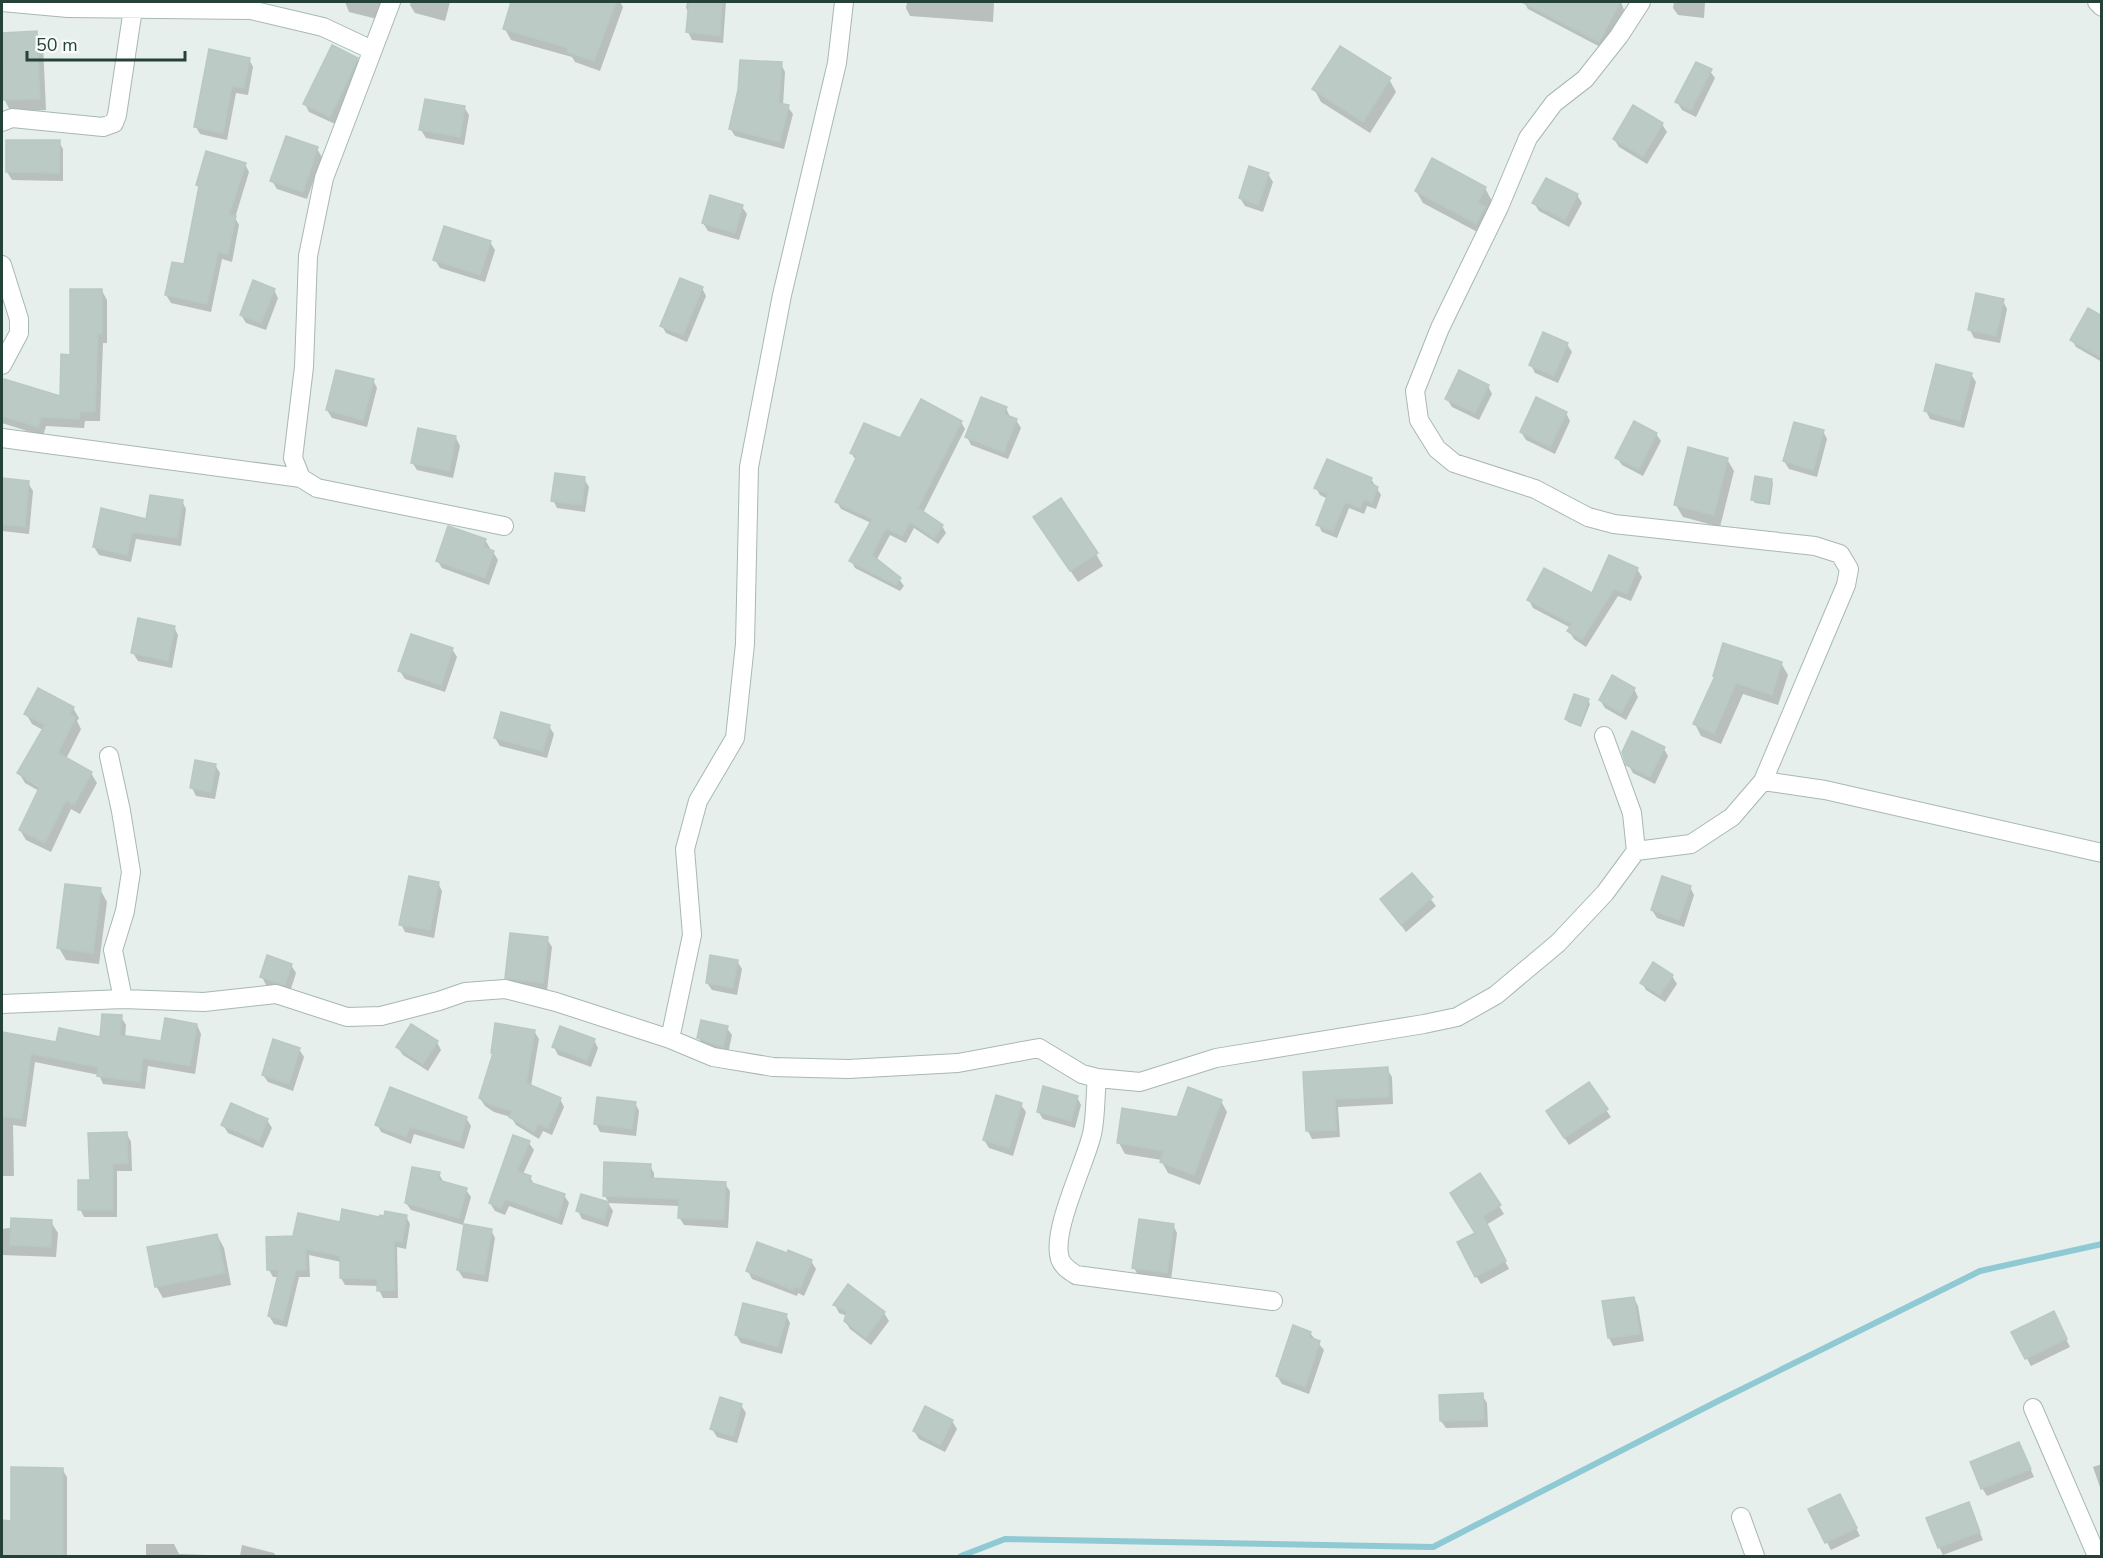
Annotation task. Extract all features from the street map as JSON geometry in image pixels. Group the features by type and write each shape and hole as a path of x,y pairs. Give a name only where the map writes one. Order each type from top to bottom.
{"street":[{"path":"2,2 68,8 134,5 251,10 323,27 372,50"},
{"path":"301,478 293,458 304,367 308,256 324,178 391,2"},
{"path":"670,1039 692,935 685,849 698,801 735,738 745,644 749,467 782,295 837,63 844,2"},
{"path":"1636,851 1691,844 1732,818 1763,781 1846,585 1850,569 1840,554 1815,546 1626,525 1588,517 1535,489 1454,463 1437,450 1419,420 1415,391 1440,328 1499,207 1528,138 1554,103 1585,79 1619,36 1641,2"},
{"path":"2097,2 2102,7"},
{"path":"2,122 12,118 103,127 114,123 134,5"},
{"path":"2,266 19,319 19,333 2,365"},
{"path":"2,438 301,478 317,488 504,526"},
{"path":"2,1004 123,999 204,1002 276,994 347,1017 381,1016 465,992 505,989 556,1002 670,1039 713,1057 773,1067 848,1069 958,1063 1039,1048 1082,1074 1097,1078 1140,1082 1216,1058 1457,1017 1496,994 1558,944 1605,893 1636,851 1632,813 1604,736"},
{"path":"109,756 131,872 125,911 113,950 123,999"},
{"path":"1763,781 1825,790 2102,853"},
{"path":"1097,1078 1093,1132 1065,1214 1060,1238 1059,1257 1064,1266 1076,1275 1273,1301"},
{"path":"2033,1408 2097,1557"},
{"path":"1741,1517 1755,1557"}],"building":[{"path":"511,2 616,2 594,61 567,52 568,48 503,29"},
{"path":"689,2 722,2 720,36 686,32"},
{"path":"1522,2 1620,2 1599,42"},
{"path":"37,31 40,99 3,100 2,33"},
{"path":"332,45 358,58 330,117 303,104"},
{"path":"1340,46 1391,78 1363,122 1312,89"},
{"path":"209,49 250,58 244,88 232,86 223,133 194,127"},
{"path":"740,60 782,62 779,103 789,105 780,142 729,129 738,90"},
{"path":"1696,62 1712,69 1691,110 1675,102"},
{"path":"425,99 465,106 460,137 419,130"},
{"path":"1633,105 1663,123 1643,157 1613,139"},
{"path":"286,136 318,147 303,192 270,181"},
{"path":"6,140 60,140 59,173 6,172"},
{"path":"206,151 246,163 229,215 236,216 228,254 218,252 207,304 165,295 172,262 184,264 199,186 196,185"},
{"path":"1432,158 1486,187 1478,203 1485,207 1476,224 1415,191"},
{"path":"1249,166 1269,173 1258,205 1239,198"},
{"path":"1546,178 1578,194 1565,220 1532,203"},
{"path":"710,195 743,205 735,233 702,223"},
{"path":"444,226 491,241 480,275 433,260"},
{"path":"680,278 703,287 683,335 660,326"},
{"path":"253,280 275,289 261,323 240,315"},
{"path":"70,289 102,289 102,334 98,334 95,412 80,412 79,419 41,417 38,427 2,416 4,379 60,396 61,354 70,355"},
{"path":"1976,293 2004,299 1996,336 1968,330"},
{"path":"2088,308 2102,316 2102,358 2070,340"},
{"path":"1543,332 1568,343 1554,376 1529,365"},
{"path":"1936,364 1972,373 1960,421 1924,411"},
{"path":"336,370 374,379 363,420 326,410"},
{"path":"1459,370 1489,385 1475,413 1445,399"},
{"path":"981,397 1007,407 1004,414 1017,419 1004,452 965,437"},
{"path":"1536,397 1567,412 1550,447 1520,432"},
{"path":"921,399 962,421 918,508 943,525 934,538 910,522 902,536 886,528 872,555 901,578 896,585 849,561 872,519 835,502 857,456 850,453 864,423 900,438"},
{"path":"1634,421 1657,433 1639,469 1615,458"},
{"path":"1794,422 1824,430 1813,470 1783,461"},
{"path":"418,428 456,436 449,471 411,463"},
{"path":"1688,447 1728,458 1714,515 1674,505"},
{"path":"1327,459 1372,478 1370,483 1378,487 1372,503 1364,499 1360,508 1345,502 1333,531 1316,525 1328,494 1314,488"},
{"path":"555,473 585,477 582,505 551,501"},
{"path":"1755,476 1772,479 1768,503 1751,500"},
{"path":"2,478 29,481 25,527 2,524"},
{"path":"150,495 183,500 177,538 132,532 127,555 93,547 101,508 146,519"},
{"path":"1061,498 1098,553 1070,571 1033,517"},
{"path":"448,526 486,539 483,547 494,551 485,578 436,561"},
{"path":"1609,555 1638,568 1627,594 1614,589 1582,640 1567,631 1572,624 1527,600 1544,568 1592,593"},
{"path":"138,618 175,626 168,661 131,653"},
{"path":"411,634 453,648 441,685 398,671"},
{"path":"1723,643 1782,662 1772,695 1736,683 1714,734 1693,724 1715,676 1713,676"},
{"path":"1612,675 1635,688 1621,713 1599,700"},
{"path":"38,688 74,707 70,714 76,717 58,753 92,772 74,805 66,800 45,843 19,830 40,786 17,773 45,725 24,714"},
{"path":"1574,694 1589,699 1580,725 1565,719"},
{"path":"501,712 550,725 543,751 494,738"},
{"path":"1632,731 1665,747 1650,777 1626,765 1622,752"},
{"path":"195,760 216,764 211,792 190,788"},
{"path":"1412,873 1433,897 1401,925 1380,899"},
{"path":"409,876 439,882 430,930 399,925"},
{"path":"1662,876 1691,886 1679,920 1651,910"},
{"path":"65,884 101,888 93,953 57,948"},
{"path":"510,933 548,937 543,983 505,978"},
{"path":"267,955 292,964 285,985 260,977"},
{"path":"710,955 738,960 733,988 706,983"},
{"path":"1653,962 1673,975 1660,995 1640,983"},
{"path":"102,1014 122,1015 120,1035 161,1041 165,1018 197,1024 190,1066 143,1058 140,1082 97,1076 98,1067 31,1054 22,1119 2,1116 2,1032 56,1042 59,1028 100,1037"},
{"path":"701,1020 728,1026 723,1047 697,1038"},
{"path":"495,1023 535,1030 526,1083 561,1098 548,1128 538,1124 534,1132 509,1117 512,1111 489,1104 479,1098 493,1053 491,1053"},
{"path":"411,1024 438,1041 423,1064 396,1047"},
{"path":"560,1026 595,1039 587,1060 552,1047"},
{"path":"273,1039 300,1048 289,1084 262,1075"},
{"path":"1388,1067 1389,1097 1335,1099 1336,1130 1306,1131 1303,1072"},
{"path":"1589,1082 1608,1109 1564,1138 1546,1111"},
{"path":"1043,1086 1078,1096 1071,1121 1037,1112"},
{"path":"390,1087 467,1117 460,1142 410,1127 406,1137 375,1125"},
{"path":"1188,1087 1222,1100 1194,1175 1160,1162 1164,1151 1117,1143 1122,1108 1177,1117"},
{"path":"996,1095 1022,1103 1009,1148 983,1140"},
{"path":"597,1097 636,1102 632,1129 594,1124"},
{"path":"231,1103 268,1119 259,1141 221,1125"},
{"path":"127,1132 128,1163 113,1164 113,1210 78,1210 78,1180 90,1180 88,1133"},
{"path":"513,1135 530,1141 517,1171 531,1176 529,1182 565,1194 558,1218 505,1199 501,1208 489,1203"},
{"path":"604,1162 651,1164 650,1178 726,1182 724,1220 678,1218 679,1199 603,1196"},
{"path":"412,1167 440,1172 438,1180 467,1188 459,1218 405,1203"},
{"path":"1480,1173 1501,1205 1483,1216 1506,1261 1475,1277 1457,1242 1475,1233 1450,1193"},
{"path":"581,1194 609,1202 604,1220 576,1211"},
{"path":"342,1209 379,1217 384,1216 385,1211 407,1215 402,1242 394,1241 395,1290 377,1291 377,1279 340,1278 340,1256 306,1249 306,1270 296,1270 283,1320 268,1316 279,1270 267,1270 266,1237 293,1236 298,1213 340,1222"},
{"path":"11,1218 52,1220 51,1247 10,1245"},
{"path":"1139,1219 1174,1224 1167,1273 1132,1268"},
{"path":"464,1224 492,1229 484,1275 457,1270"},
{"path":"217,1234 225,1273 155,1287 147,1247"},
{"path":"757,1242 787,1253 788,1250 812,1260 800,1289 794,1286 793,1290 746,1271"},
{"path":"848,1284 885,1312 866,1338 844,1321 847,1311 833,1305"},
{"path":"1634,1297 1640,1334 1608,1338 1602,1301"},
{"path":"743,1303 787,1314 778,1347 735,1335"},
{"path":"2054,1311 2067,1339 2025,1359 2011,1332"},
{"path":"1293,1325 1311,1332 1309,1337 1320,1341 1305,1387 1276,1376"},
{"path":"1483,1393 1484,1420 1440,1421 1439,1395"},
{"path":"720,1397 742,1404 733,1436 710,1429"},
{"path":"925,1406 953,1420 940,1445 913,1431"},
{"path":"2019,1442 2031,1469 1981,1489 1970,1462"},
{"path":"11,1467 63,1468 63,1557 2,1555 2,1520 11,1521"},
{"path":"1840,1494 1857,1528 1825,1543 1808,1509"},
{"path":"1969,1502 1980,1532 1938,1548 1926,1518"}],"waterway":[{"path":"961,1556 1005,1539 1433,1547 1720,1400 1980,1271 2102,1244"}]}
